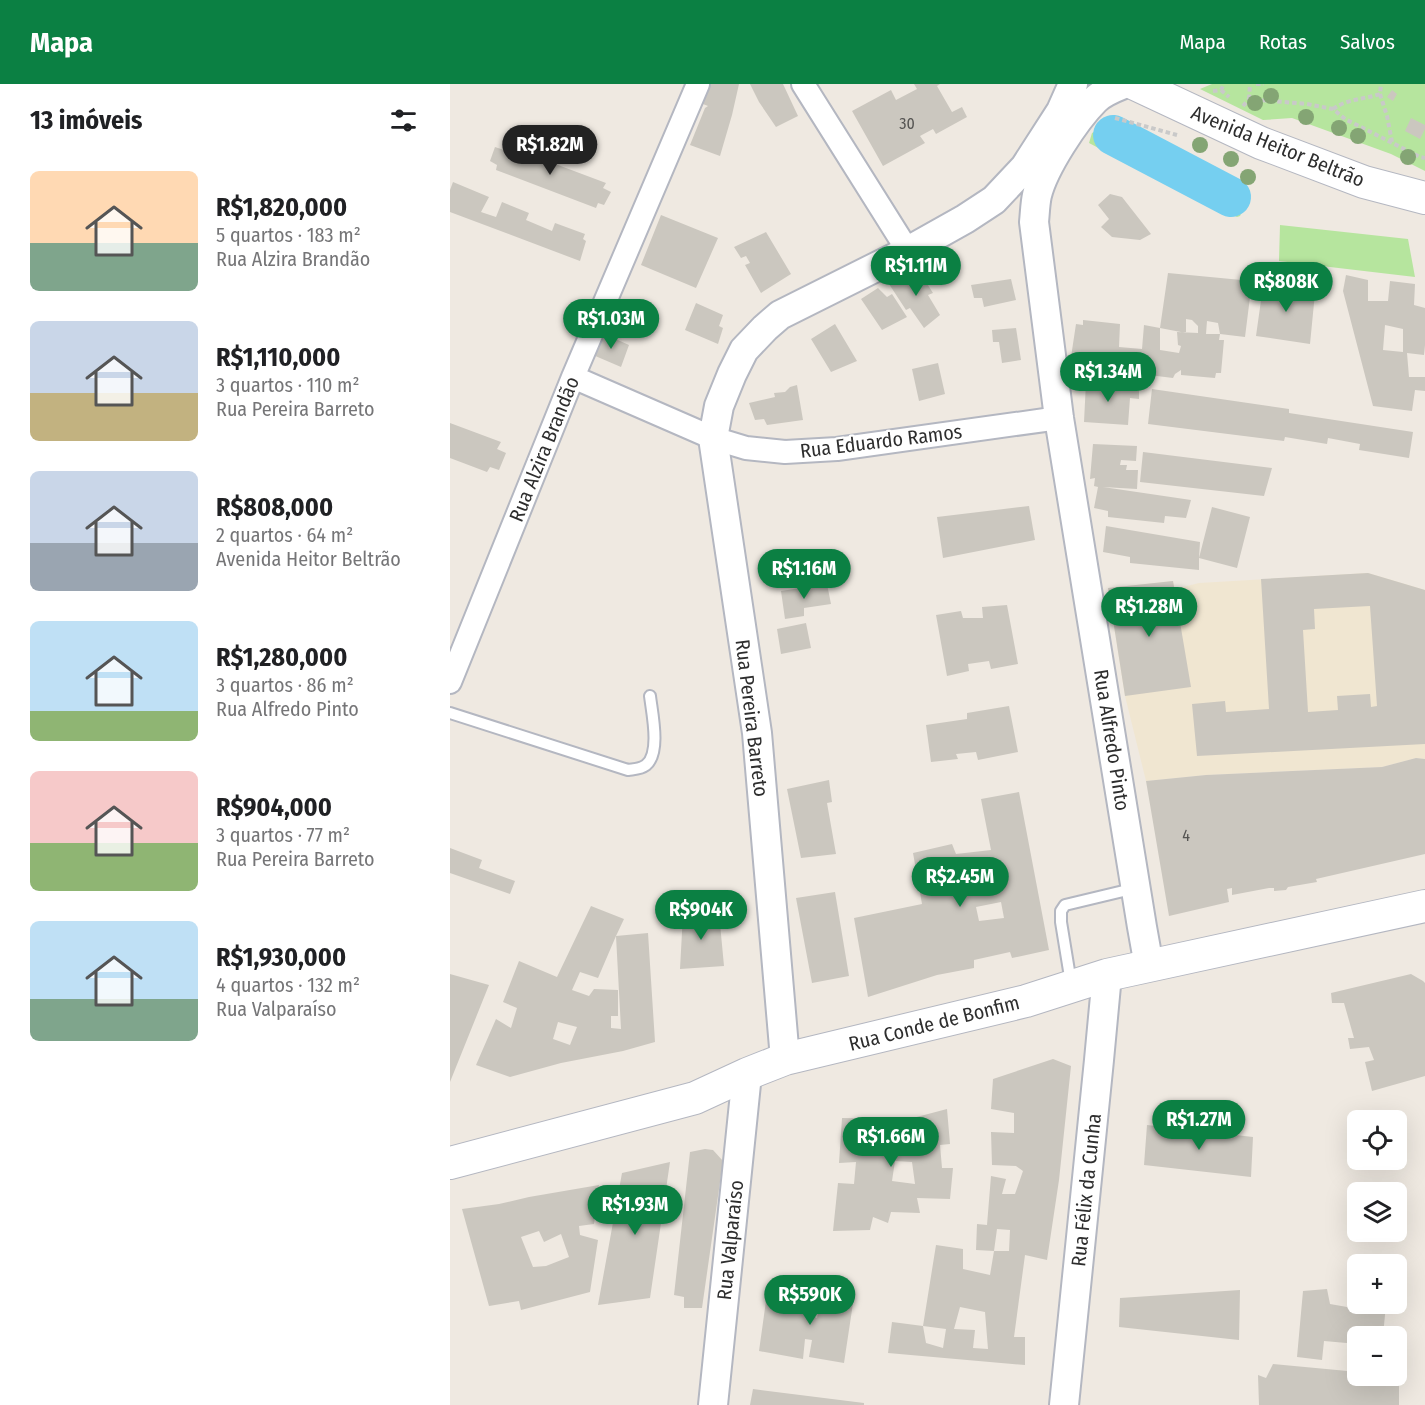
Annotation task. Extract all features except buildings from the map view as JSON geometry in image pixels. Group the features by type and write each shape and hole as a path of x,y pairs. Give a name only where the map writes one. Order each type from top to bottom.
{"main road":[{"name":"Avenida Heitor Beltrão","path":"1135,84 1261,143 1364,182 1425,198"},
{"name":"Rua Conde de Bonfim","path":"450,1162 695,1098 785,1059 1026,1001 1107,975 1425,906"}],"street":[{"name":"Rua Alzira Brandão","path":"450,682 573,377 698,84"},
{"path":"803,84 908,251"},
{"name":"Rua Pereira Barreto","path":"785,1059 757,733 713,438 719,406 744,350 780,315 908,251 994,200 1025,167 1061,111 1073,84"},
{"name":"Rua Alfredo Pinto","path":"1124,84 1096,99 1060,146 1044,175 1038,193 1034,222 1059,418 1149,966"},
{"path":"994,200 1014,204 1023,209 1034,222"},
{"name":"Rua Eduardo Ramos","path":"573,377 713,438 746,448 785,452 849,448 1059,418"},
{"name":"Rua Félix da Cunha","path":"1064,1405 1107,975"},
{"name":"Rua Valparaíso","path":"713,1405 747,1074"}],"lane":[{"path":"450,713 628,770 638,769 652,758 655,746 650,696"},
{"path":"1071,986 1061,911 1065,905 1136,888"}],"path":[{"path":"1237,102 1243,106 1249,99 1250,84"},
{"path":"1256,84 1264,84"},
{"path":"1380,84 1380,94 1392,142"},
{"path":"1221,90 1231,99"},
{"path":"1333,109 1344,102 1371,98 1380,94"},
{"path":"1249,99 1307,104 1333,109 1345,119 1425,158"},
{"path":"1111,116 1183,137"}],"shaded area":[{"path":"1368,573 1425,590 1425,759 1416,758 1382,767 1207,775 1146,781 1125,696 1108,588 1173,581 1175,589 1199,583"}],"green space":[{"path":"1212,84 1425,84 1425,171 1391,154 1292,118 1263,120 1200,89"},
{"path":"1107,125 1126,131 1249,189 1250,193 1240,216 1237,217 1180,191 1089,143 1092,133"},
{"path":"1280,225 1408,239 1415,277 1279,261"}],"waterway":[{"path":"1113,135 1231,197"}]}
